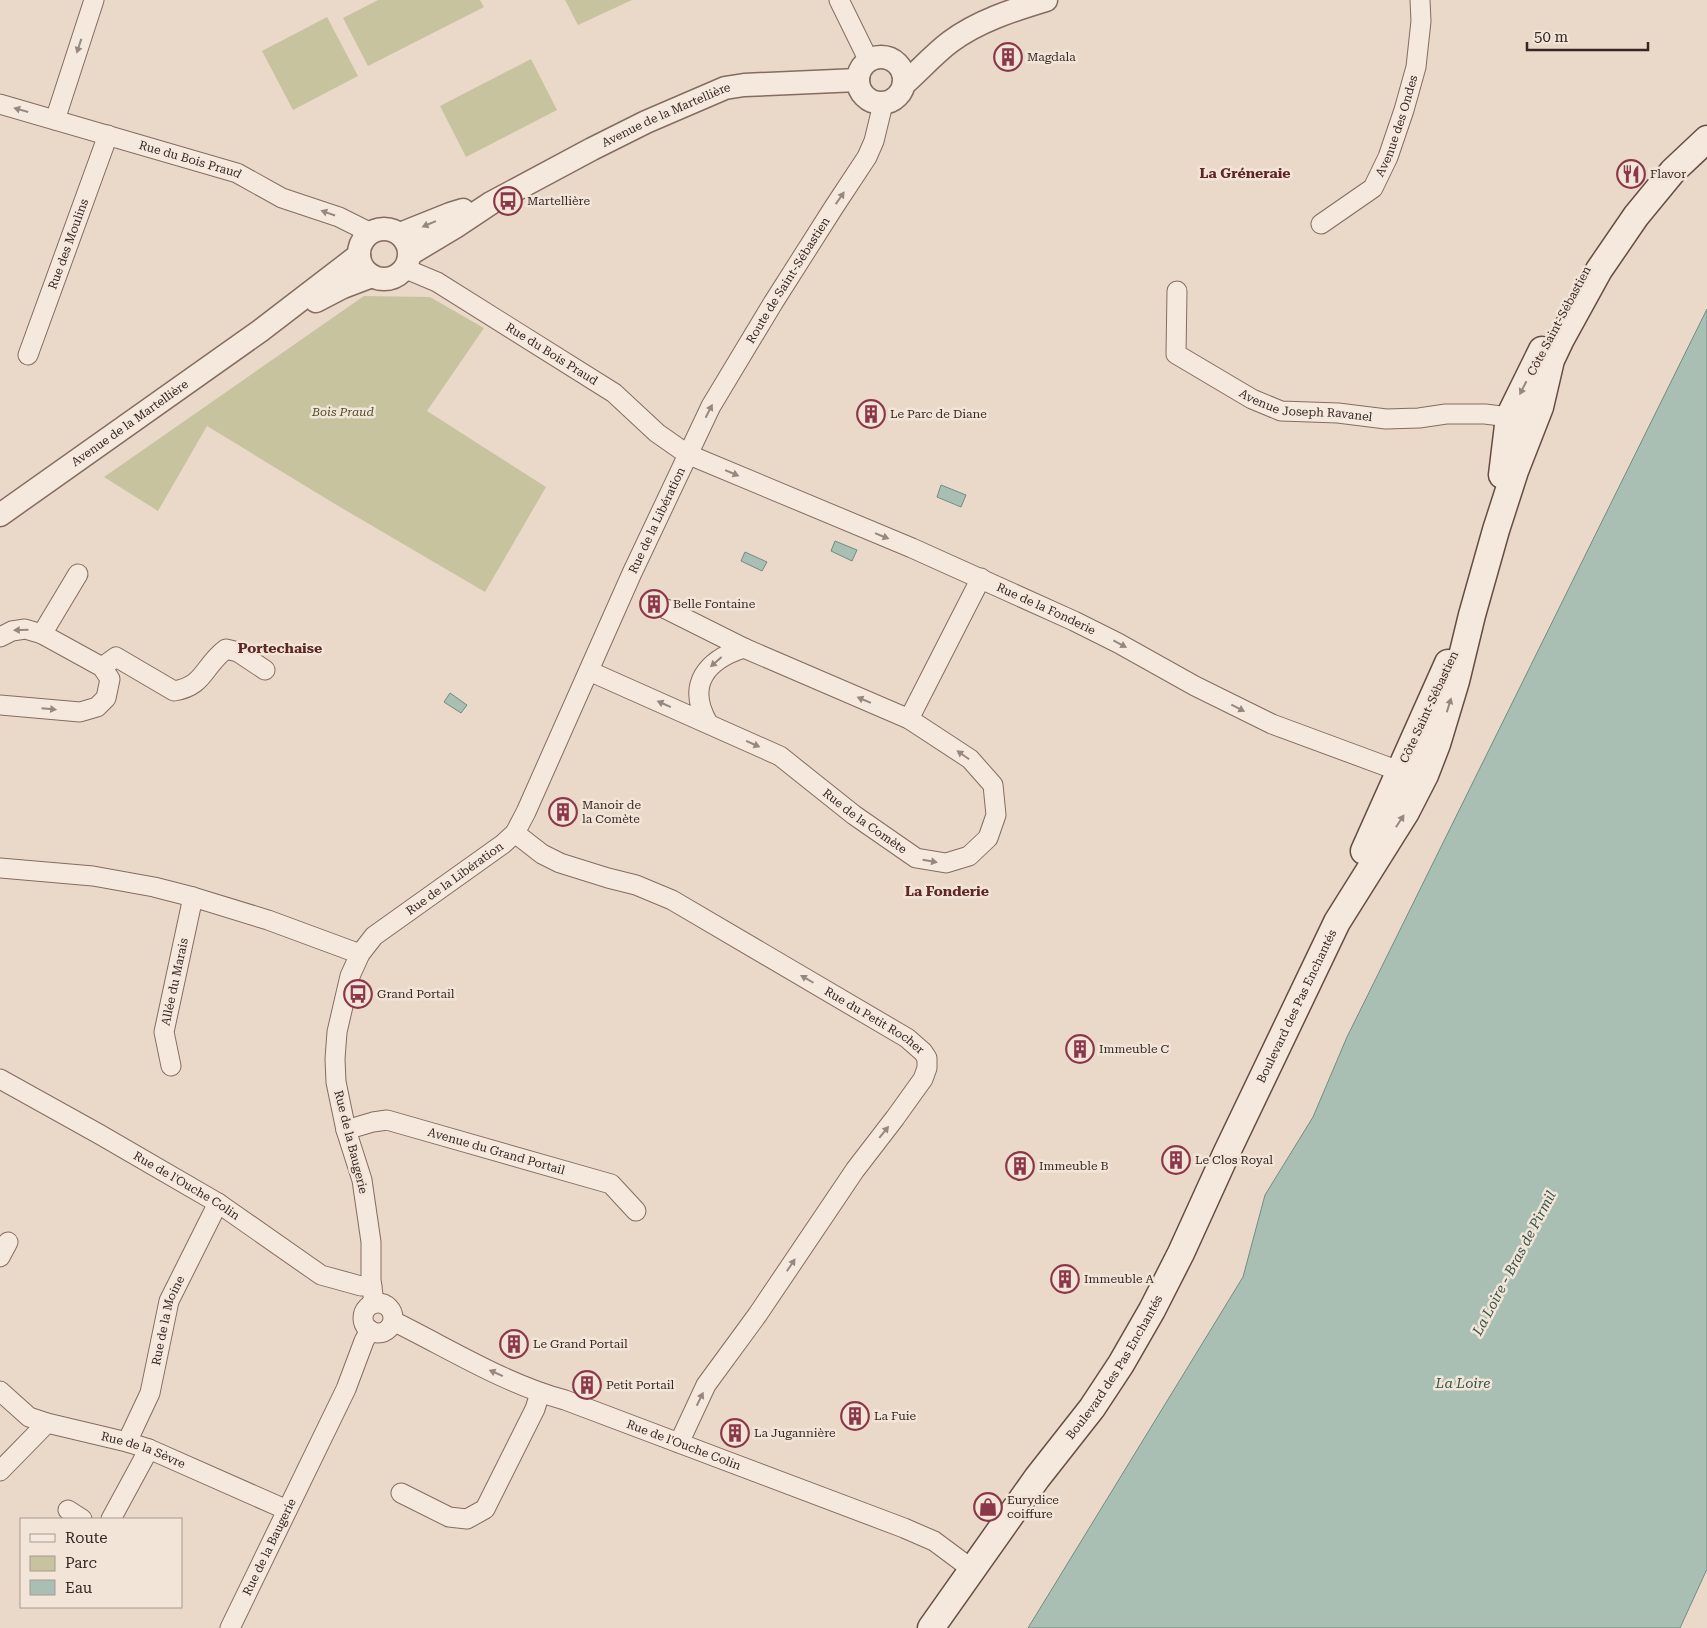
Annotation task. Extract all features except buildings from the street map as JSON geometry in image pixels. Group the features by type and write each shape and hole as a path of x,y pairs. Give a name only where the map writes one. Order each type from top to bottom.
{"main road":[{"name":"Côte Saint-Sébastien","path":"1496,530 1509,417 1553,328 1593,257 1644,187 1707,119"},
{"name":"Côte Saint-Sébastien","path":"1434,752 1456,680 1496,530 1528,434 1540,407 1551,360 1571,318 1622,235 1674,170 1707,139"},
{"path":"1509,417 1523,420 1527,426 1528,434"},
{"name":"Côte Saint-Sébastien","path":"1399,772 1440,676 1472,615"},
{"path":"1399,772 1434,752"},
{"name":"Boulevard des Pas Enchantés","path":"1337,922 1406,812 1425,776 1434,752"},
{"name":"Boulevard des Pas Enchantés","path":"931,1628 1037,1478 1092,1408 1121,1364 1152,1310 1181,1253 1226,1154 1337,922 1358,863 1399,772"}],"street":[{"path":"55,120 94,0"},
{"path":"839,0 864,70 859,88 864,96 874,102 883,104 893,101 904,84 950,42"},
{"path":"864,70 881,57 895,61 950,42 1000,16 1046,0"},
{"name":"Avenue des Ondes","path":"1321,224 1373,188 1388,157 1416,68 1421,22 1420,0"},
{"path":"895,61 903,73 904,84"},
{"name":"Avenue de la Martellière","path":"405,252 455,227 491,202 646,122 725,88 864,70"},
{"name":"Rue du Bois Praud","path":"0,104 237,174 282,198 339,217 371,233"},
{"name":"Route de Saint-Sébastien","path":"687,454 711,406 740,357 867,158 874,141 883,104"},
{"name":"Rue des Moulins","path":"28,355 108,135"},
{"path":"385,229 393,230 405,252 399,275 381,280 372,276 363,268 359,255 362,242 371,233 385,229"},
{"name":"Rue du Bois Praud","path":"405,252 436,282 614,393 657,433 687,454"},
{"name":"Avenue de la Martellière","path":"0,515 260,331 359,255"},
{"name":"Avenue de la Martellière","path":"260,331 344,287 372,276"},
{"name":"Avenue Joseph Ravanel","path":"1177,291 1176,354 1252,399 1281,411 1338,413 1386,419 1419,418 1446,414 1485,414 1509,417"},
{"name":"Rue de la Fonderie","path":"687,454 981,578 1118,643 1195,686 1272,724 1399,772"},
{"name":"Rue de la Libération","path":"360,954 374,936 503,844 515,833 524,817 687,454"},
{"path":"42,634 78,574"},
{"path":"909,719 981,578"},
{"name":"Rue de la Comète","path":"589,671 780,756 854,815 916,858 946,864 969,856 988,838 996,815 993,785 970,760 909,719 744,648 666,609"},
{"path":"0,636 12,631 25,629 42,634 102,666 110,679 106,698 96,706 80,712 0,705"},
{"path":"708,723 702,713 699,694 704,675 719,658 744,648"},
{"path":"102,666 116,657 174,691 185,689 199,680 216,656 226,649 238,652 265,670"},
{"name":"Rue du Petit Rocher","path":"515,833 542,854 560,863 636,885 672,900 907,1038 923,1052 926,1058 927,1068 923,1079 854,1170 758,1314 706,1385 678,1443"},
{"path":"0,868 110,878 193,897 268,920 360,954"},
{"name":"Allée du Marais","path":"171,1066 164,1032 193,897"},
{"name":"Rue de la Baugerie","path":"360,954 350,976 341,1011 335,1059 336,1082 346,1130 362,1180 371,1242 373,1295"},
{"name":"Rue de l'Ouche Colin","path":"0,1079 218,1203 320,1275 361,1286 373,1295"},
{"name":"Avenue du Grand Portail","path":"346,1130 387,1120 611,1184 636,1211"},
{"name":"Rue de la Moine","path":"127,1442 150,1393 169,1301 218,1203"},
{"path":"373,1295 390,1308 393,1322 384,1332 374,1332 364,1323 364,1313 370,1306 373,1295"},
{"name":"Rue de l'Ouche Colin","path":"393,1322 471,1362 540,1393 565,1400 904,1528 934,1541 973,1570"},
{"name":"Rue de la Baugerie","path":"230,1628 346,1389 370,1330"},
{"name":"Rue de la Sèvre","path":"0,1391 28,1417 127,1442 287,1510"},
{"path":"401,1493 449,1516 467,1519 484,1509 534,1409 540,1393"},
{"path":"0,1471 47,1423"},
{"path":"112,1518 149,1450"}],"green space":[{"path":"378,0 480,0 484,7 368,66 343,18"},
{"path":"565,0 632,0 578,25"},
{"path":"327,17 358,76 293,110 262,51"},
{"path":"531,59 557,110 466,157 440,106"},
{"name":"Bois Praud","path":"364,296 430,297 484,328 427,411 546,487 485,592 207,426 158,511 104,477"}],"water":[{"name":"La Loire","path":"1707,309 1707,1569 1680,1628 1028,1628 1243,1277 1265,1195 1313,1117 1347,1037"},
{"path":"941,485 966,495 961,507 937,497"},
{"path":"835,541 857,550 852,561 831,551"},
{"path":"745,552 767,562 762,571 741,561"},
{"path":"450,693 467,705 461,713 444,702"}],"place":[{"name":"Magdala","path":"1008,57"},
{"name":"Flavor","path":"1631,174"},
{"name":"Martellière","path":"508,201"},
{"name":"Le Parc de Diane","path":"871,414"},
{"name":"Belle Fontaine","path":"654,604"},
{"name":"Manoir de la Comète","path":"563,812"},
{"name":"Grand Portail","path":"358,994"},
{"name":"Immeuble C","path":"1080,1049"},
{"name":"Le Clos Royal","path":"1176,1160"},
{"name":"Immeuble B","path":"1020,1166"},
{"name":"Immeuble A","path":"1065,1279"},
{"name":"Le Grand Portail","path":"514,1344"},
{"name":"Petit Portail","path":"587,1385"},
{"name":"La Fuie","path":"855,1416"},
{"name":"La Jugannière","path":"735,1433"},
{"name":"Eurydice coiffure","path":"988,1507"}],"district":[{"name":"La Gréneraie","path":"1245,173"},
{"name":"Portechaise","path":"280,648"},
{"name":"La Fonderie","path":"947,891"}],"water label":[{"name":"La Loire - Bras de Pirmil","path":"1514,1263"}]}
